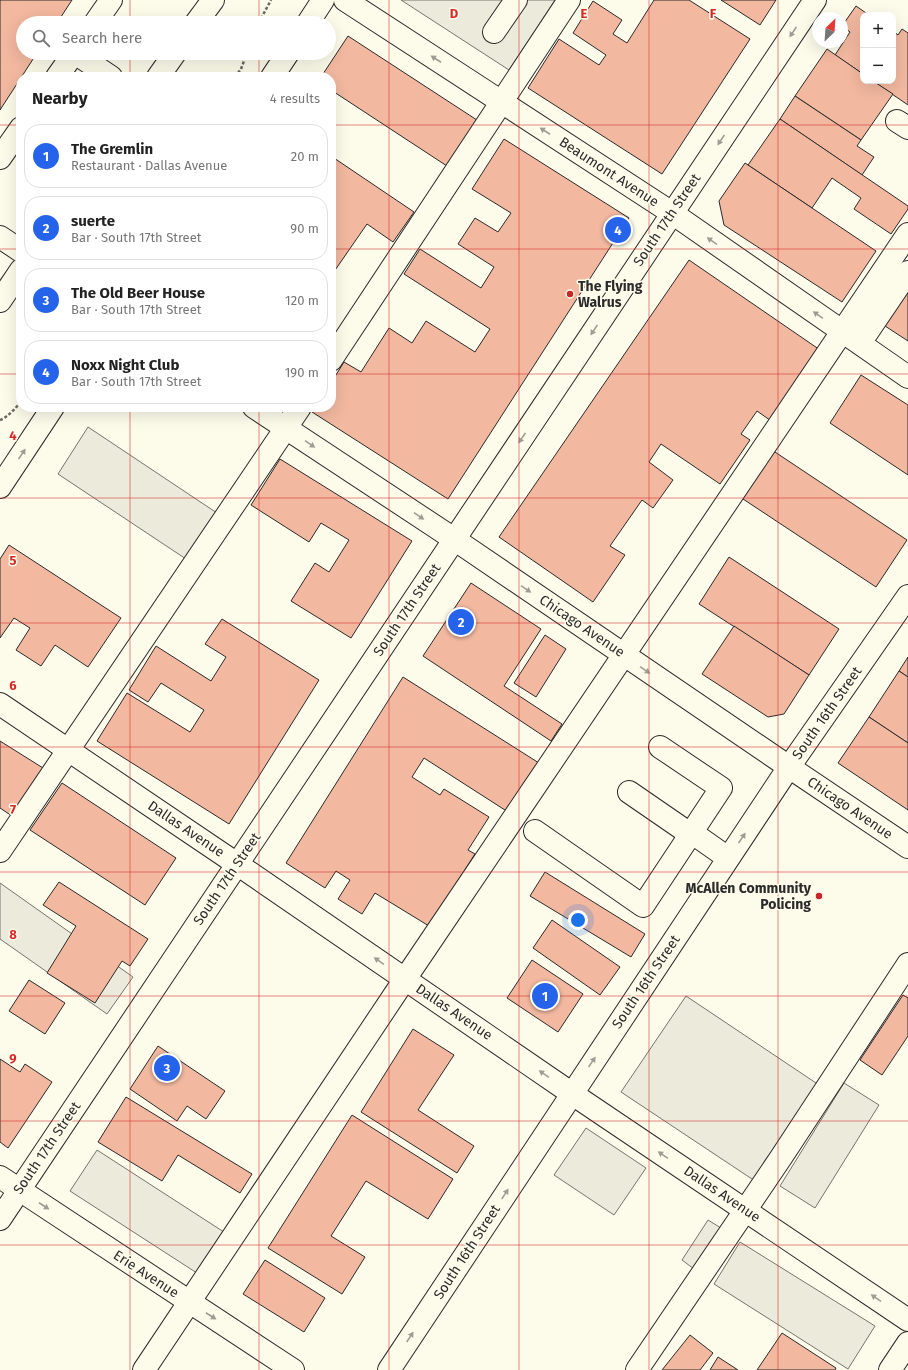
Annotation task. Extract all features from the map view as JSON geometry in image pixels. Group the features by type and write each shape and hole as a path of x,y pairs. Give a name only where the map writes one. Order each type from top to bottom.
{"street":[{"path":"100,16 111,0"},
{"path":"201,16 213,0"},
{"path":"313,16 323,0"},
{"name":"Beaumont Avenue","path":"345,0 672,213 908,377"},
{"path":"494,32 516,0"},
{"path":"336,352 569,0"},
{"name":"South 17th Street","path":"0,1219 815,0"},
{"path":"61,72 70,60"},
{"path":"86,60 104,72"},
{"path":"162,72 170,60"},
{"path":"275,72 283,60"},
{"path":"0,158 16,135"},
{"path":"0,236 16,247"},
{"path":"851,338 907,239"},
{"path":"144,1370 623,654 851,338 908,272"},
{"path":"0,301 16,277"},
{"path":"0,486 50,412"},
{"name":"Chicago Avenue","path":"262,412 454,539 789,768 908,847"},
{"path":"0,851 297,412"},
{"name":"South 16th Street","path":"389,1370 728,858 908,596"},
{"name":"Dallas Avenue","path":"0,704 237,864 571,1093 908,1320"},
{"path":"535,831 643,906 721,788 660,747"},
{"path":"629,792 728,858"},
{"path":"637,1370 904,978"},
{"name":"Erie Avenue","path":"0,1177 293,1370"},
{"path":"890,1370 908,1343"}],"path":[{"path":"262,16 271,0"},
{"path":"239,72 244,60"},
{"path":"0,420 4,419 16,407"}],"shaded area":[{"path":"401,0 555,0 509,70"},
{"path":"88,427 217,513 186,559 58,474"},
{"path":"0,883 133,977 107,1014 0,939"},
{"path":"686,996 819,1085 755,1181 621,1092"},
{"path":"844,1083 879,1105 815,1208 780,1186"},
{"path":"586,1128 646,1168 614,1215 554,1175"},
{"path":"97,1150 227,1234 200,1275 70,1191"},
{"path":"708,1220 721,1228 694,1269 682,1260"},
{"path":"740,1242 875,1326 848,1369 714,1284"}],"building":[{"path":"0,0 72,0 62,16 16,16 16,60 32,60 25,72 16,72 16,85 0,110"},
{"path":"654,0 689,0 750,39 662,174 528,88 559,39 599,65 606,55 573,33 593,1 622,20 613,34 627,43"},
{"path":"721,0 776,0 760,25"},
{"path":"856,6 865,12 860,12 860,72 835,55 840,48 848,48 848,35 850,32 848,30 848,17"},
{"path":"902,29 908,33 908,105 877,84 896,84 896,33 898,35"},
{"path":"348,36 480,122 450,168 336,93 336,72 324,72 332,60 336,60 336,54"},
{"path":"827,49 860,72 860,84 878,84 893,94 861,140 795,96"},
{"path":"795,96 861,140 857,146 874,157 862,175 780,119"},
{"path":"780,119 908,206 908,209 891,234 854,209 861,198 832,178 812,208 748,165"},
{"path":"504,139 629,218 448,499 312,412 336,412 336,375 344,362 361,372 389,328 412,343 426,321 475,352 490,329 404,274 420,249 481,288 494,267 458,244 475,218 498,232 511,213 472,189"},
{"path":"336,159 414,212 393,242 367,224 336,269"},
{"path":"745,163 876,251 842,302 724,225 719,201"},
{"path":"689,260 823,352 774,423 757,411 741,434 750,440 720,484 661,444 649,462 673,480 653,508 642,500 610,546 625,555 593,602 499,537"},
{"path":"908,284 908,341 882,324"},
{"path":"861,375 908,405 908,475 830,423"},
{"path":"772,450 907,540 876,587 740,497"},
{"path":"280,459 412,541 351,638 291,601 315,563 329,572 349,540 321,523 309,542 251,505"},
{"path":"9,545 121,618 88,667 55,645 41,666 16,650 30,628 14,618 0,638 0,559"},
{"path":"729,557 839,629 809,675 699,604"},
{"path":"471,583 541,629 504,686 562,724 551,741 423,656"},
{"path":"222,619 319,680 229,824 97,741 127,693 190,732 204,710 161,683 148,702 129,690 156,646 211,681 226,657 205,644"},
{"path":"734,626 809,675 784,714 768,717 702,674"},
{"path":"545,635 566,649 536,697 514,683"},
{"path":"908,657 908,677 899,671"},
{"path":"899,671 908,677 908,743 869,717"},
{"path":"403,677 539,763 508,812 424,758 412,777 440,795 444,789 489,817 468,850 475,854 429,926 375,893 362,914 338,899 350,880 336,871 325,888 286,863"},
{"path":"869,717 908,743 908,810 838,763"},
{"path":"0,741 43,768 12,816 0,808"},
{"path":"62,783 176,858 145,905 30,830"},
{"path":"545,872 645,934 631,957 530,896"},
{"path":"59,882 148,939 130,966 122,961 95,1003 47,973 76,926 43,905"},
{"path":"552,920 620,967 600,995 533,948"},
{"path":"532,960 583,994 558,1032 507,998"},
{"path":"29,980 65,1003 45,1034 9,1011"},
{"path":"903,995 908,998 908,1036 882,1075 860,1060"},
{"path":"413,1029 454,1055 418,1110 474,1146 457,1173 361,1112"},
{"path":"158,1046 225,1091 206,1119 187,1106 177,1121 130,1089"},
{"path":"0,1059 20,1072 25,1064 52,1082 8,1148 0,1142"},
{"path":"126,1097 252,1174 240,1193 178,1155 162,1181 98,1142"},
{"path":"352,1115 453,1179 428,1219 366,1181 331,1236 365,1257 342,1294 268,1248"},
{"path":"265,1260 325,1298 304,1332 243,1294"},
{"path":"782,1333 836,1368 835,1370 757,1370"},
{"path":"690,1335 713,1353 700,1370 662,1370"},
{"path":"718,1357 738,1370 710,1370"}],"place":[{"name":"Noxx Night Club","path":"618,230"},
{"name":"The Flying Walrus","path":"570,294"},
{"name":"suerte","path":"461,622"},
{"name":"McAllen Community Policing","path":"819,896"},
{"name":"The Gremlin","path":"545,996"},
{"name":"The Old Beer House","path":"167,1068"}]}
